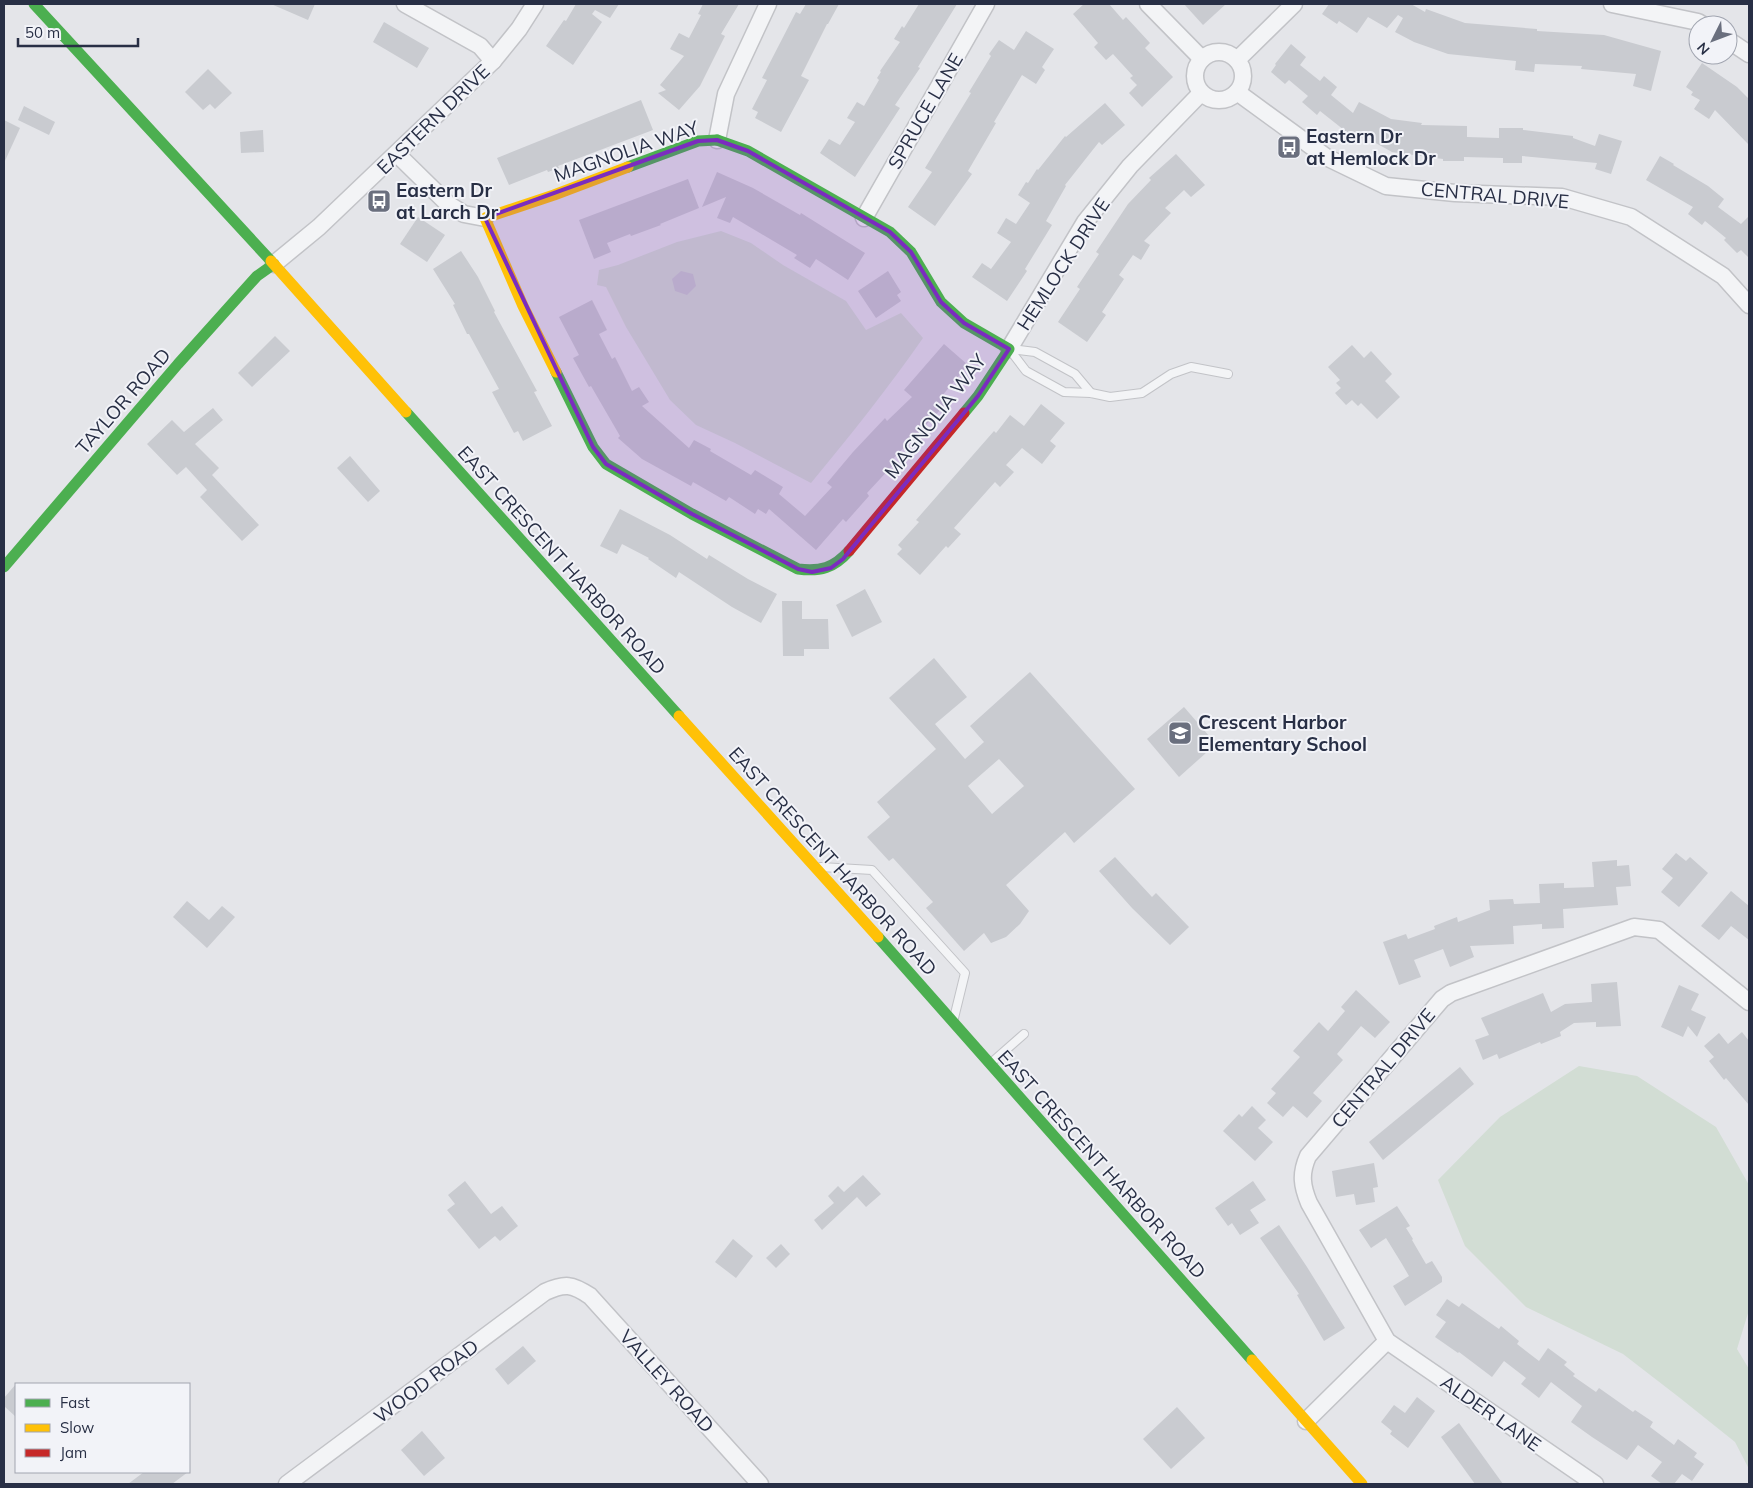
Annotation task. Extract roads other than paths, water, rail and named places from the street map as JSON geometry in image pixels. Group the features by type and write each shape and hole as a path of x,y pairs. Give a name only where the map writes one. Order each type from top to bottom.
{"street":[{"name":"EAST CRESCENT HARBOR ROAD","path":"34,4 271,261 954,1022 1362,1484"},
{"path":"405,4 480,46 493,62"},
{"name":"EASTERN DRIVE","path":"271,261 319,227 493,62 519,29 535,4"},
{"path":"717,140 726,94 768,4"},
{"name":"SPRUCE LANE","path":"864,218 986,4"},
{"path":"1148,4 1202,59"},
{"path":"1237,60 1294,4"},
{"path":"1612,4 1688,20"},
{"path":"1738,47 1749,54"},
{"path":"1215,52 1224,52 1237,60 1243,73 1241,86 1237,92 1223,100 1215,100 1202,93 1195,80 1198,65 1202,59 1215,52"},
{"name":"CENTRAL DRIVE","path":"1237,92 1326,157 1386,186 1455,193 1562,197 1631,217 1723,276 1749,305"},
{"name":"HEMLOCK DRIVE","path":"1009,349 1085,222 1130,166 1202,93"},
{"name":"MAGNOLIA WAY","path":"717,140 748,151 864,218 890,232 911,252 941,302 964,323 1009,349 978,396 843,559 832,568 812,572 798,568 692,514 606,464 593,447 577,417 523,306 485,218 554,195 698,142 717,140"},
{"path":"398,154 448,204 464,214 485,218"},
{"name":"TAYLOR ROAD","path":"4,567 178,364 271,261"},
{"name":"CENTRAL DRIVE","path":"1387,1341 1309,1203 1302,1186 1304,1166 1308,1156 1442,999 1451,993 1634,927 1659,930 1749,1002"},
{"name":"WOOD ROAD","path":"287,1484 545,1292 568,1285"},
{"name":"VALLEY ROAD","path":"568,1285 590,1296 760,1484"},
{"path":"1306,1421 1387,1341"},
{"name":"ALDER LANE","path":"1387,1341 1595,1484"}],"lane":[{"path":"1009,349 1026,371 1064,392 1092,392 1110,397 1142,392 1171,374 1191,367 1228,374"},
{"path":"1009,349 1035,352 1075,374 1092,392"},
{"path":"814,867 872,870 965,972 954,1022"},
{"path":"990,1064 1024,1034"}],"place":[{"name":"Eastern Dr at Hemlock Dr","path":"1289,147"},
{"name":"Eastern Dr at Larch Dr","path":"379,201"},
{"name":"Crescent Harbor Elementary School","path":"1180,733"}]}
